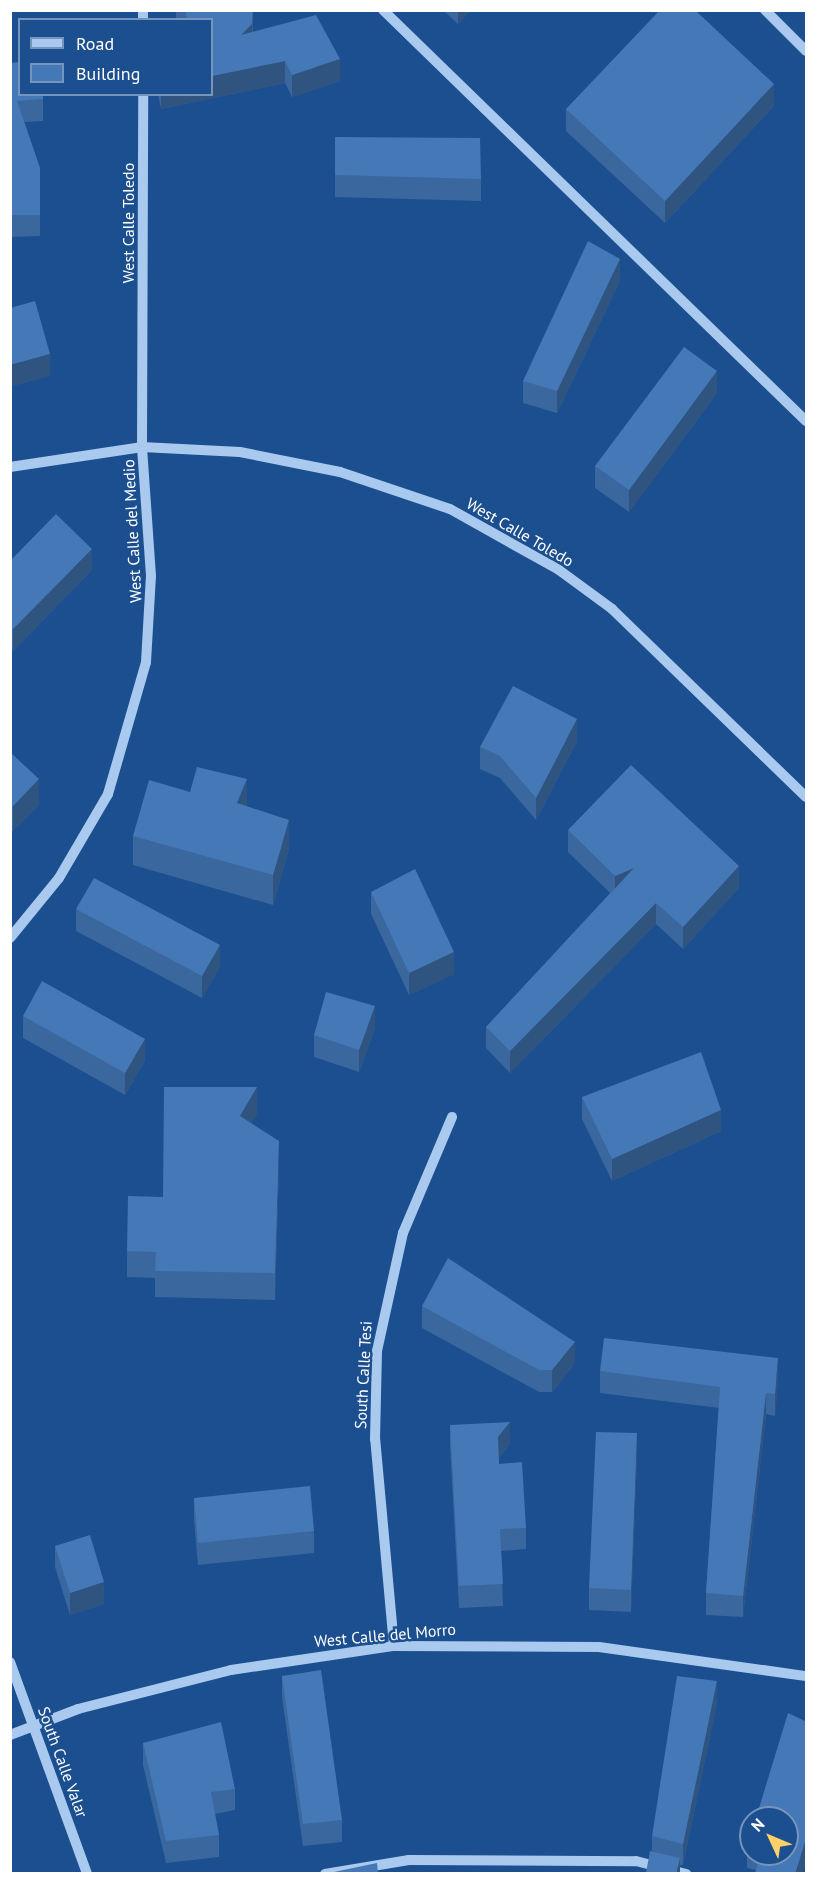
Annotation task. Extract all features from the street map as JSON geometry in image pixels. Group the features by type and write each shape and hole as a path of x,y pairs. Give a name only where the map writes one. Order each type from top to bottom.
{"street":[{"path":"383,10 807,421"},
{"path":"765,10 807,51"},
{"name":"West Calle Toledo","path":"142,447 143,96"},
{"name":"West Calle Toledo","path":"10,466 142,447 290,459 392,487 503,536 612,609 807,797"},
{"name":"West Calle del Medio","path":"10,938 85,837 108,794 137,708 151,616 142,447"},
{"name":"South Calle Tesi","path":"394,1646 375,1439 377,1351 393,1264 452,1117"},
{"name":"West Calle del Morro","path":"10,1735 34,1726 231,1670 394,1646 599,1647 807,1676"},
{"name":"South Calle Valar","path":"10,1662 87,1874"},
{"path":"325,1874 432,1860 636,1861 686,1874"}],"building":[{"path":"185,10 253,10 252,24 241,35 316,15 340,59 292,75 285,61 213,76 213,18 187,18"},
{"path":"660,10 695,10 774,84 665,201 566,109"},
{"path":"18,62 18,96 43,96 43,99 17,101 40,168 40,215 10,215 10,63"},
{"path":"335,137 480,138 481,179 335,175"},
{"path":"588,241 620,259 557,391 523,381"},
{"path":"35,301 50,354 10,365 10,308"},
{"path":"684,347 717,371 629,490 595,466"},
{"path":"56,514 92,549 13,629 10,627 10,561"},
{"path":"513,686 577,719 536,798 500,756 480,747"},
{"path":"10,752 39,779 13,806 10,805"},
{"path":"631,765 739,866 683,927 656,903 510,1051 486,1027 634,868 615,876 568,830"},
{"path":"197,767 247,779 237,803 289,820 273,875 133,836 149,780 190,792"},
{"path":"415,869 454,952 409,973 371,892"},
{"path":"94,878 220,945 202,976 76,909"},
{"path":"42,981 145,1039 125,1073 23,1016"},
{"path":"326,992 375,1006 359,1050 314,1035"},
{"path":"701,1052 721,1110 612,1159 582,1097"},
{"path":"164,1087 257,1087 240,1116 279,1141 275,1273 155,1271 156,1252 127,1251 128,1196 163,1197"},
{"path":"448,1258 575,1342 552,1370 539,1370 422,1306"},
{"path":"604,1338 778,1358 775,1394 766,1393 743,1596 706,1593 720,1387 600,1371"},
{"path":"510,1422 498,1437 499,1464 522,1462 526,1528 500,1529 503,1584 459,1586 450,1425"},
{"path":"596,1432 637,1433 631,1590 589,1588"},
{"path":"310,1486 314,1531 198,1543 194,1498"},
{"path":"90,1535 104,1582 70,1593 55,1546"},
{"path":"321,1670 342,1820 303,1824 282,1676"},
{"path":"677,1676 717,1681 683,1844 652,1836"},
{"path":"788,1713 807,1722 807,1835 799,1861 799,1806 760,1806"},
{"path":"221,1722 235,1789 211,1792 219,1835 166,1841 143,1743"},
{"path":"650,1851 680,1858 676,1874 646,1873"},
{"path":"377,1863 378,1874 334,1874 334,1872"},
{"path":"757,1866 797,1866 795,1874 755,1874"}]}
